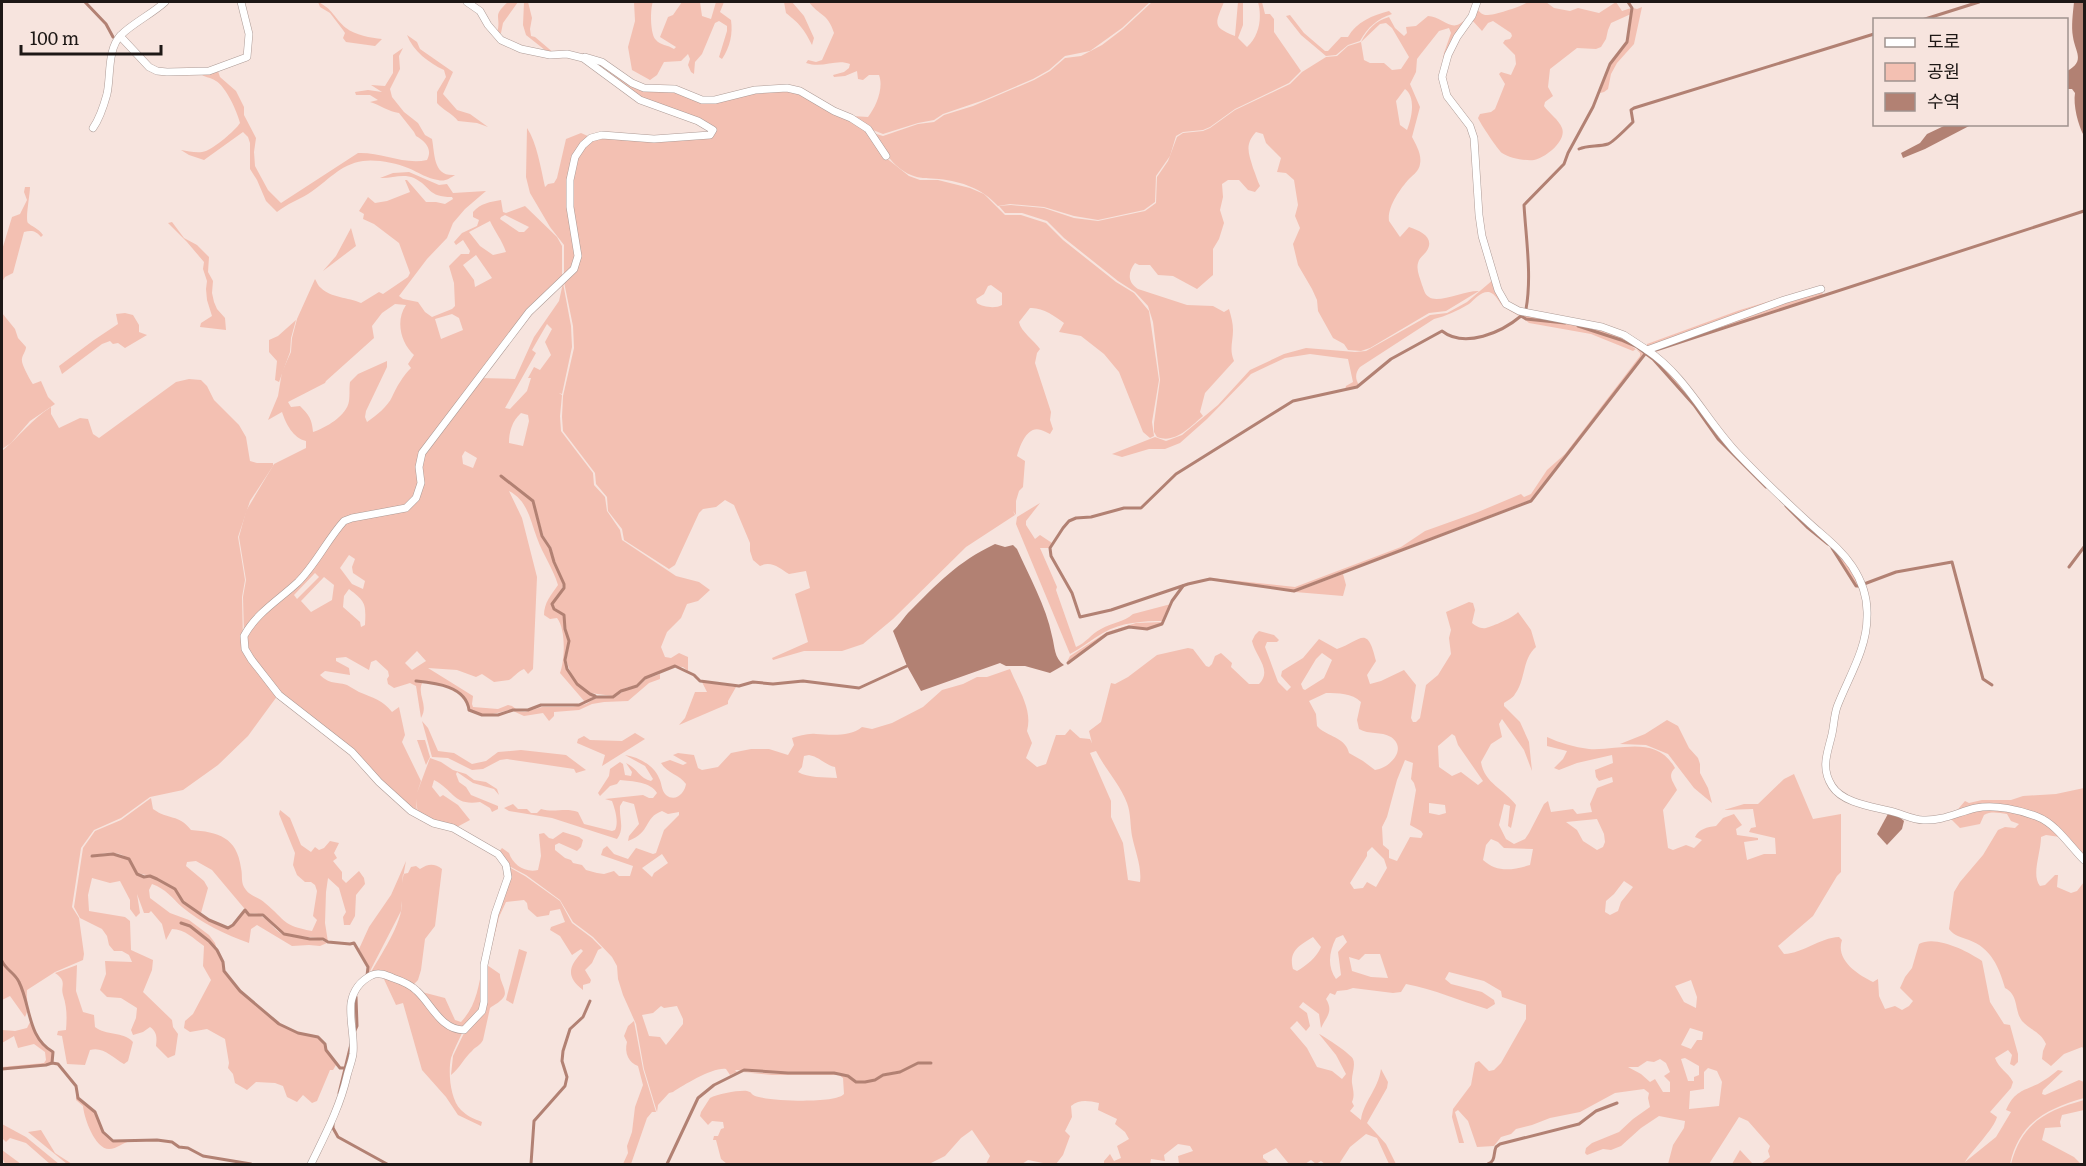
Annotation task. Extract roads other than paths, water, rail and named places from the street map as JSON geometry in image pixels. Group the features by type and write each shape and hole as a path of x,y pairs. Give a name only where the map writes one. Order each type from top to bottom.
{"street":[{"path":"93,128 99,120 107,94 114,47 120,36 165,2"},
{"path":"120,36 149,67 157,71 217,69 247,57 249,34 241,2"},
{"path":"467,2 480,11 501,40 531,51 550,55 567,54 602,62 632,83 644,88 675,89 702,100 715,100 755,90 787,88 800,91 868,129 886,156"},
{"path":"480,11 481,2"},
{"path":"1477,2 1472,16 1448,55 1442,77 1448,96 1470,126 1474,138 1482,236 1498,291 1506,304 1519,311 1602,327 1624,335 1647,350 1674,373 1693,394 1722,436 1738,454 1836,547 1851,565 1863,589 1867,617 1864,640 1834,717 1826,753 1827,772 1832,787 1851,800 1918,820 1951,817 1983,807 2016,810 2051,824 2085,860"},
{"path":"311,1164 338,1109 345,1086 353,1053 351,1005 353,995 361,981 375,974 382,974 402,981 418,991 434,1012 452,1029 464,1030 482,1011 484,966 495,914 508,878 508,871 498,854 453,828 433,823 411,811 379,782 352,752 279,695 245,649 244,636 261,614 313,566 344,521 406,508 416,498 421,483 419,467 422,453 530,312 574,269 578,256 570,207 570,180 575,157 583,145 591,138 602,135 654,138 710,135 713,130 640,100 583,58"},
{"path":"1647,350 1784,300 1821,289"}],"water":[{"path":"2074,2 2084,2 2084,136 2076,115 2075,93 2072,89 2068,89 2068,70 2078,60 2072,33"},
{"path":"1944,126 1969,126 1903,158 1901,153 1920,143 1927,134"},
{"path":"995,544 1005,547 1013,545 1017,549 1046,614 1057,656 1064,665 1050,673 1025,666 1006,666 1000,663 921,691 907,666 893,631 948,574 969,558"},
{"path":"1889,812 1896,814 1904,821 1902,829 1887,845 1877,834"}],"waterway":[{"path":"85,2 106,24 113,37"},
{"path":"1526,309 1529,271 1524,205 1564,164 1593,107 1610,64 1627,42 1632,8 1628,2"},
{"path":"1928,18 1979,2"},
{"path":"1579,149 1610,143 1633,122 1631,110 1634,108 1873,34"},
{"path":"1656,350 2084,211"},
{"path":"1565,323 1526,319 1521,316 1504,328 1483,336 1461,338 1442,331 1391,359 1357,387 1293,401 1176,474 1141,508 1124,508 1069,521 1050,548 1051,556 1072,593 1080,617 1111,610 1188,584 1210,579 1294,591 1531,501 1645,354"},
{"path":"1578,326 1637,347 1653,359 1694,405 1718,439 1766,487"},
{"path":"501,476 533,501 542,536 550,548 564,584 564,588 552,604 554,609 564,615 569,641 565,660 567,669 577,684 595,696"},
{"path":"1786,506 1828,544"},
{"path":"2069,567 2084,547"},
{"path":"1832,548 1856,586 1859,586"},
{"path":"1864,584 1896,572 1952,562 1983,679 1992,685"},
{"path":"1068,663 1107,634 1129,627 1147,629 1162,624 1172,601 1183,586"},
{"path":"416,681 448,687 462,696 469,710 482,715 498,715 513,710 528,710 541,705 579,705 596,697 613,697 621,691 637,686 645,678 675,666 694,675 700,681 739,686 753,682 773,684 803,681 859,688 907,666"},
{"path":"92,856 113,854 129,859 137,874 144,877 150,876 175,889 183,902 209,920 228,928 245,910 249,915 263,915 284,934 323,939 328,942 354,943 368,967 367,976"},
{"path":"181,923 190,926 217,950 223,962 224,971 240,991 279,1024 298,1033 318,1037 340,1068 344,1068"},
{"path":"2,961 19,982 34,1030 38,1038 53,1052 52,1063 58,1064 76,1086 78,1098 95,1112 103,1132 113,1141 172,1142 203,1156 251,1164"},
{"path":"353,1035 357,1026 356,997"},
{"path":"531,1164 534,1121 565,1086 567,1077 562,1061 563,1051 570,1029 583,1017 590,1001"},
{"path":"339,1093 351,1044"},
{"path":"2,1069 52,1063"},
{"path":"667,1164 698,1098 714,1085 744,1070 834,1073 848,1076 856,1082 865,1082 900,1072 918,1063 931,1063"},
{"path":"1488,1164 1492,1161 1496,1147 1500,1144 1579,1124 1596,1111 1617,1103"},
{"path":"333,1123 338,1137 387,1164"}]}
